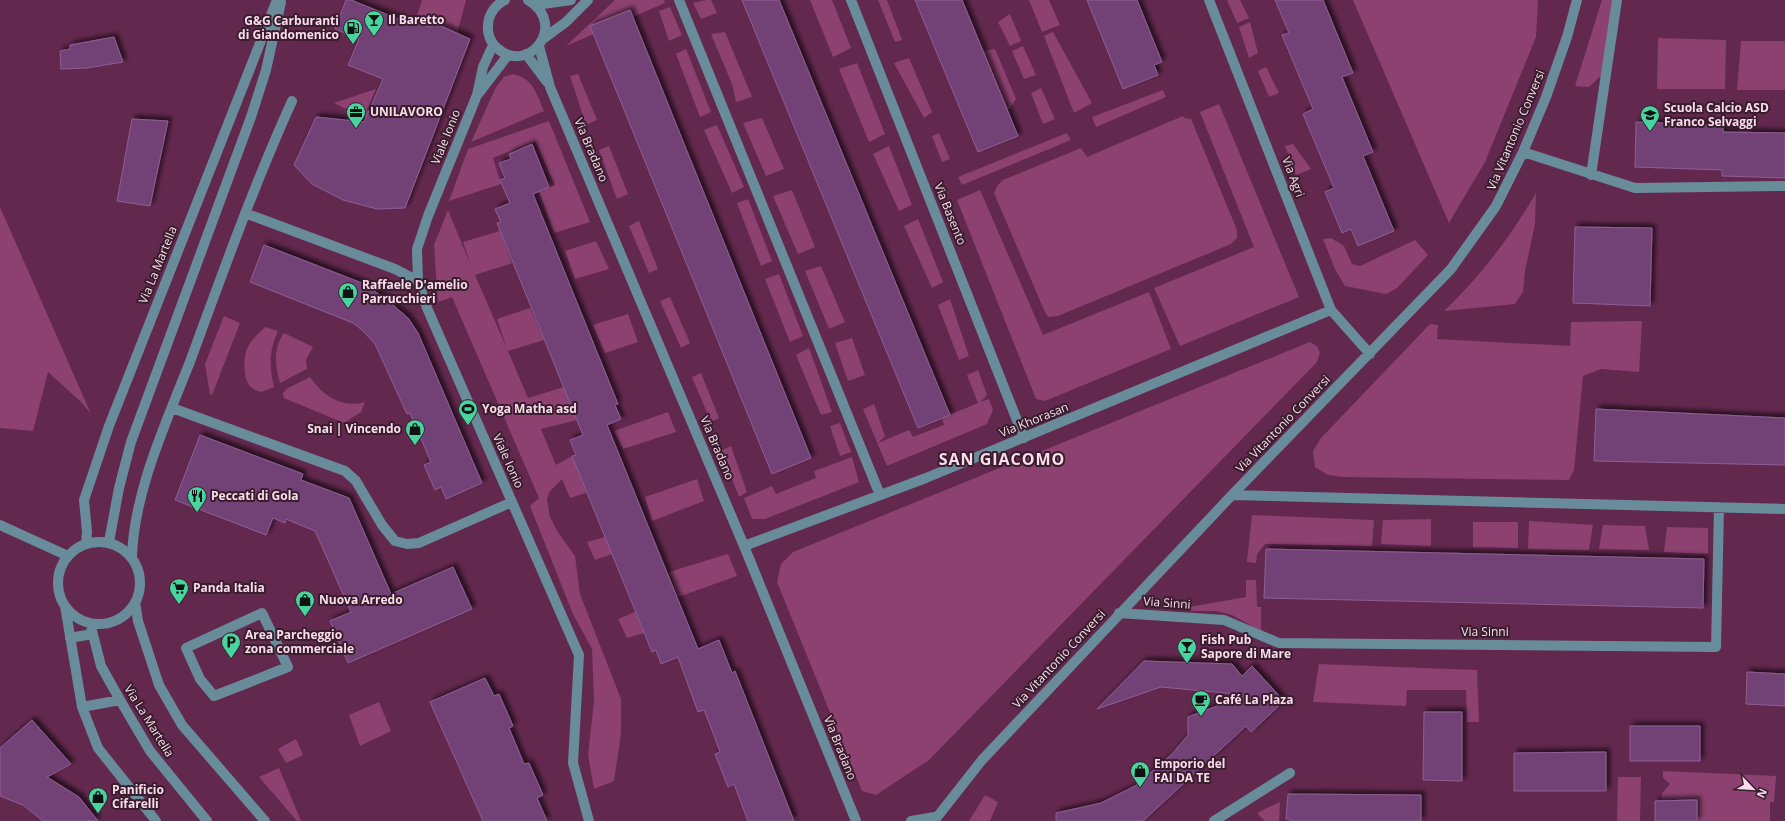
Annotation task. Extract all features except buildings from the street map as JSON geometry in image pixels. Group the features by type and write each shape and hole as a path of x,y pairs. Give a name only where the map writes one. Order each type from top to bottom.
{"street":[{"name":"Via La Martella","path":"86,544 87,532 84,500 109,426 277,0"},
{"path":"109,542 119,488 131,442 251,117 266,70 281,0"},
{"path":"489,0 489,37 493,44 508,55 517,56 526,54 566,22 588,0"},
{"path":"489,17 494,9 505,0"},
{"path":"532,2 571,0"},
{"path":"679,0 880,495"},
{"name":"Via Basento","path":"851,0 1024,438"},
{"name":"Via Agri","path":"1209,0 1331,310 1370,354"},
{"name":"Via Vitantonio Conversi","path":"935,819 982,760 1119,613 1451,269 1496,206 1523,152 1546,97 1567,37 1577,0"},
{"path":"1591,175 1616,0"},
{"name":"Via Bradano","path":"532,2 542,12 545,21 546,30 541,42 550,87 744,546 856,821"},
{"name":"Viale Ionio","path":"493,44 483,67 477,94 428,216 417,249 418,281 427,308 579,655 573,763 590,821"},
{"name":"Via Bradano","path":"526,54 550,87"},
{"name":"Viale Ionio","path":"477,94 508,55"},
{"path":"132,558 139,499 245,213 292,100"},
{"path":"1523,152 1635,188 1785,186"},
{"path":"245,213 395,269 418,281"},
{"name":"Via Khorasan","path":"744,546 880,495 1024,438 1331,310"},
{"path":"172,408 345,471 356,481 382,525 395,541 407,544 419,543 512,502"},
{"path":"1232,495 1785,509"},
{"name":"Via Sinni","path":"1119,613 1224,620 1279,643 1716,647 1719,507"},
{"path":"0,525 68,556"},
{"path":"65,606 74,616 90,623 106,624 121,618 133,607 140,593 140,576 135,561 124,549 109,542 93,541 78,547 68,556 59,573 58,589 65,606 82,707 98,748 156,821"},
{"path":"136,602 138,621 159,685 182,725 265,821"},
{"path":"262,613 288,667 214,696 200,679 186,648 262,613"},
{"name":"Via La Martella","path":"90,623 101,666 150,751 207,821"},
{"path":"70,638 92,634"},
{"path":"82,707 120,700"},
{"path":"1214,821 1290,773"},
{"path":"911,821 935,819"}],"shaded area":[{"path":"422,0 466,0 457,34 417,16"},
{"path":"615,0 664,0 665,3 566,46"},
{"path":"711,0 717,13 701,19 693,3"},
{"path":"810,0 832,0 851,48 833,57"},
{"path":"878,0 887,0 902,40 895,42"},
{"path":"1029,0 1049,0 1060,25 1042,32"},
{"path":"1227,0 1240,0 1249,18 1237,23"},
{"path":"1353,0 1538,0 1536,37 1485,162 1449,223"},
{"path":"1602,0 1619,0 1606,71 1589,87 1575,86"},
{"path":"670,7 682,35 669,41 659,11"},
{"path":"1010,14 1021,41 1010,46 998,22"},
{"path":"1250,22 1258,53 1249,58 1239,27"},
{"path":"725,32 752,97 736,102 732,84 711,34"},
{"path":"1053,32 1092,103 1074,113 1044,36"},
{"path":"1658,38 1726,40 1725,89 1657,89"},
{"path":"1741,41 1785,41 1785,90 1737,90"},
{"path":"1023,46 1036,75 1024,79 1012,51"},
{"path":"686,49 711,112 700,117 676,54"},
{"path":"995,49 1016,99 1007,112 983,51"},
{"path":"909,58 932,112 924,118 894,63"},
{"path":"857,63 885,134 869,142 839,69"},
{"path":"1266,67 1279,93 1269,97 1258,71"},
{"path":"513,74 526,79 530,83 544,111 471,142 496,87 504,77"},
{"path":"578,74 597,120 586,125 570,76"},
{"path":"1041,88 1055,119 1043,124 1031,93"},
{"path":"376,89 367,110 375,113 373,122 334,103"},
{"path":"1163,90 1166,97 1096,127 1092,117"},
{"path":"1219,104 1299,297 1180,346 1154,288 1254,247 1200,112"},
{"path":"1183,116 1184,118 1191,119 1237,230 1237,238 1231,244 1058,316 1048,317 994,193 998,185 1003,180 1081,148 1087,157"},
{"path":"762,118 784,169 766,176 743,123"},
{"path":"549,121 590,222 554,233 539,191 555,185 535,141 493,158 501,184 449,201 468,149"},
{"path":"717,125 744,187 732,193 704,130"},
{"path":"939,133 950,159 942,162 932,136"},
{"path":"1067,133 1071,140 962,185 958,177"},
{"path":"1293,144 1311,169 1296,175 1285,146"},
{"path":"609,146 628,194 617,199 599,150"},
{"path":"889,146 912,205 899,211 873,154"},
{"path":"792,190 815,247 798,254 773,196"},
{"path":"980,190 1043,335 1149,292 1171,349 1045,401 1036,399 957,200"},
{"path":"1536,193 1535,224 1525,271 1523,292 1515,304 1444,311 1483,270 1516,225"},
{"path":"748,199 772,261 761,266 737,203"},
{"path":"0,207 91,414 81,402 48,372 33,431 0,428"},
{"path":"448,210 471,266 463,242 500,231 512,263 475,275 507,349 497,319 530,308 544,340 508,351 528,398 564,387 577,420 541,429 556,465 572,456 588,492 570,498 562,479 549,492 547,500 550,517 559,534 575,556 580,594 621,699 621,734 614,781 594,789 588,755 594,701 592,649 573,614 530,506 539,498 452,297 438,302 434,245"},
{"path":"918,219 943,282 932,288 904,226"},
{"path":"639,221 658,269 649,273 629,226"},
{"path":"1331,238 1344,246 1352,264 1360,266 1415,240 1428,255 1397,288 1386,294 1345,286 1335,269 1323,239"},
{"path":"596,241 609,269 575,279 565,251"},
{"path":"821,266 845,322 829,329 805,271"},
{"path":"779,274 803,336 790,342 765,279"},
{"path":"670,297 690,343 681,348 660,301"},
{"path":"950,299 969,356 959,360 938,305"},
{"path":"628,314 638,342 605,353 593,325"},
{"path":"224,316 240,323 212,395 210,394 205,364"},
{"path":"1642,321 1639,372 1601,369 1583,376 1574,470 1569,480 1342,477 1328,475 1315,467 1313,451 1321,438 1430,324 1438,325 1437,339 1570,346 1571,322"},
{"path":"265,327 278,331 271,352 271,372 274,387 261,392 249,385 245,375 244,364 247,349 255,337"},
{"path":"284,333 313,347 306,360 307,369 280,383 276,357 280,339"},
{"path":"852,338 865,375 848,381 835,343"},
{"path":"1310,342 1317,346 1320,353 1317,362 929,760 876,795 862,791 777,582 781,564 793,552"},
{"path":"809,348 832,412 821,415 796,355"},
{"path":"978,370 987,395 980,402 989,399 993,410 987,424 887,466 863,409 874,404 885,436 878,443 909,430 913,437 944,425 942,418 978,403 967,375"},
{"path":"701,373 719,418 711,422 692,377"},
{"path":"310,377 315,384 333,399 348,404 365,402 361,412 344,423 284,398 283,393 288,388"},
{"path":"668,412 676,432 623,449 614,431"},
{"path":"840,423 851,452 840,456 830,426"},
{"path":"731,446 747,492 739,497 721,451"},
{"path":"852,457 859,482 765,519 752,519 744,498 772,486 776,494 816,478 814,471"},
{"path":"697,479 704,501 652,521 645,497"},
{"path":"1252,515 1374,520 1372,546 1265,544 1257,554 1256,563 1247,562"},
{"path":"1431,519 1431,546 1381,544 1383,520"},
{"path":"1529,521 1593,525 1589,550 1528,549"},
{"path":"1473,522 1518,522 1518,548 1473,547"},
{"path":"1603,525 1645,526 1649,550 1599,549"},
{"path":"1667,527 1708,528 1708,554 1664,552"},
{"path":"605,537 612,554 595,560 587,542"},
{"path":"728,554 737,576 678,597 669,572"},
{"path":"1246,580 1256,580 1257,607 1261,607 1261,631 1232,615 1217,611 1191,611 1189,607 1246,597"},
{"path":"635,612 644,633 627,638 618,619"},
{"path":"1319,664 1477,670 1479,722 1467,722 1466,690 1407,690 1406,706 1313,702"},
{"path":"379,702 391,731 360,746 349,715"},
{"path":"296,739 303,755 286,763 278,749"},
{"path":"279,768 301,821 297,821 259,777"},
{"path":"1663,771 1776,776 1774,802 1770,802 1770,821 1698,821 1697,800 1661,801 1662,793 1670,784 1663,778"},
{"path":"1618,777 1641,777 1640,821 1617,821"},
{"path":"985,795 998,802 990,821 969,821"},
{"path":"1280,802 1279,821 1265,821 1257,813"}],"place":[{"name":"Il Baretto","path":"374,37"},
{"name":"G&G Carburanti di Giandomenico","path":"353,45"},
{"name":"UNILAVORO","path":"356,129"},
{"name":"Scuola Calcio ASD Franco Selvaggi","path":"1650,132"},
{"name":"Raffaele D'amelio Parrucchieri","path":"348,309"},
{"name":"Yoga Matha asd","path":"468,426"},
{"name":"Snai | Vincendo","path":"415,446"},
{"name":"Peccati di Gola","path":"197,513"},
{"name":"Panda Italia","path":"179,605"},
{"name":"Nuova Arredo","path":"305,617"},
{"name":"Area Parcheggio zona commerciale","path":"231,659"},
{"name":"Fish Pub Sapore di Mare","path":"1187,664"},
{"name":"Café La Plaza","path":"1201,717"},
{"name":"Emporio del FAI DA TE","path":"1140,788"},
{"name":"Panificio Cifarelli","path":"98,814"}],"district":[{"name":"SAN GIACOMO","path":"1002,459"}]}
